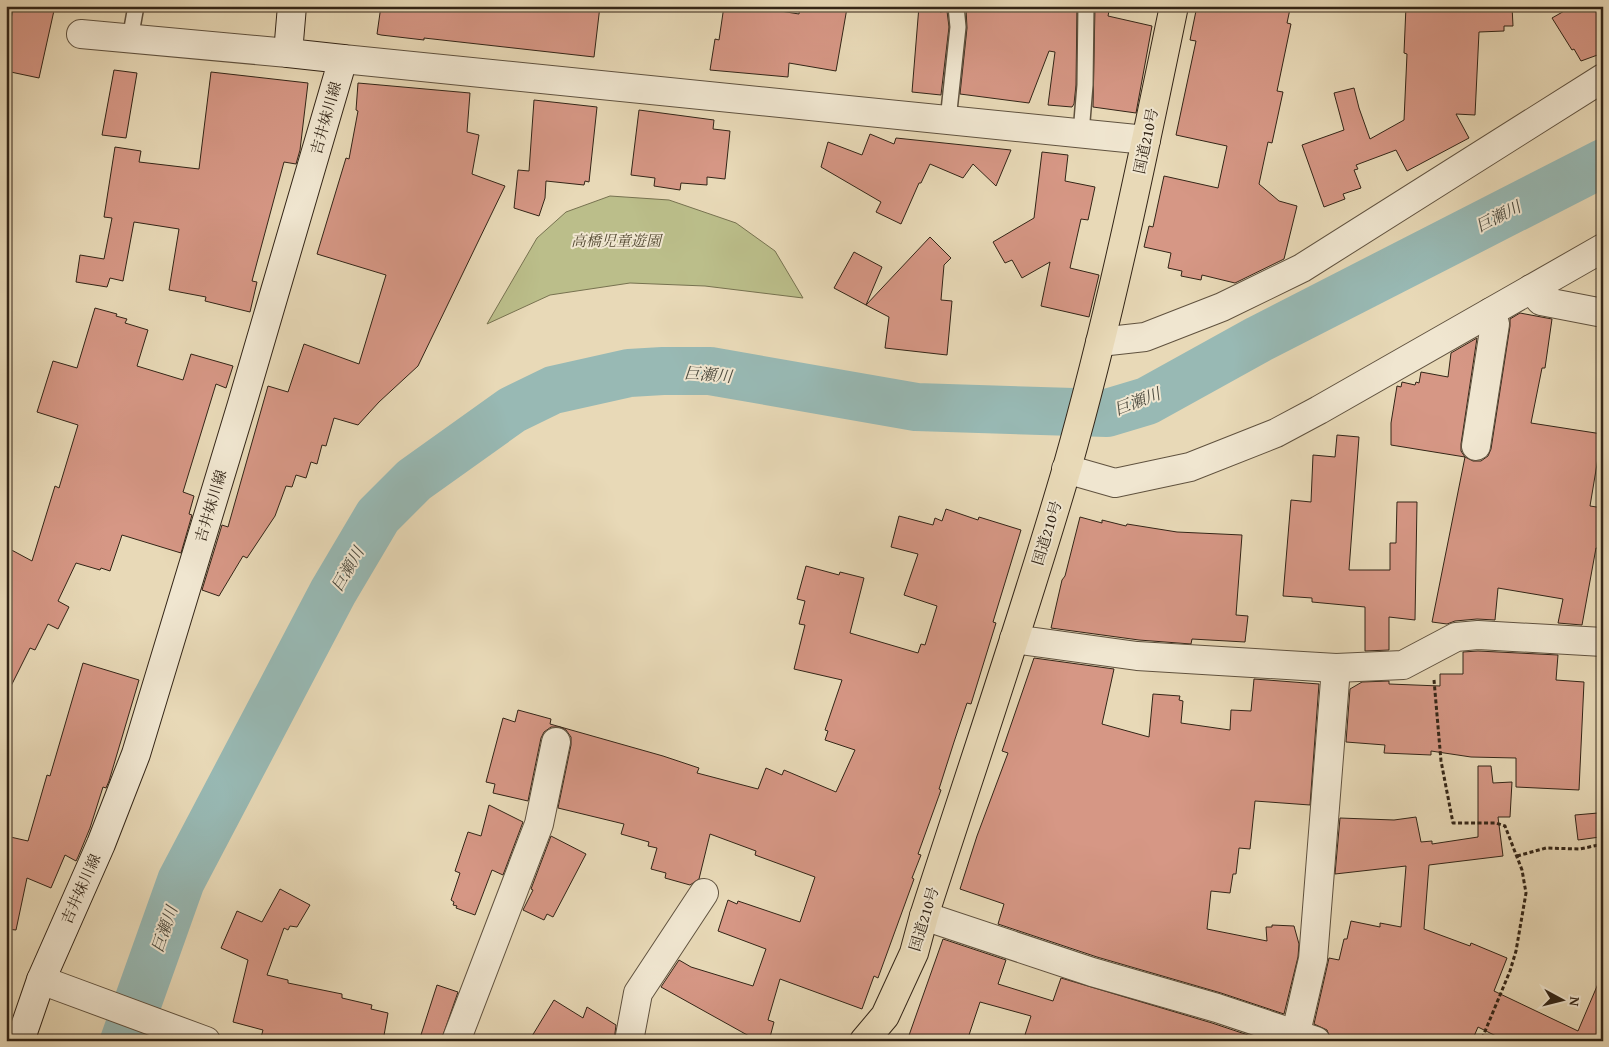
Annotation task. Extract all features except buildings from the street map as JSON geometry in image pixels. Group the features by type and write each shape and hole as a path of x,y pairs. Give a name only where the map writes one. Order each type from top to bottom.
{"highway":[{"name":"国道210号","path":"864,1041 884,1028 914,953 924,916 1014,639 1066,469 1099,349 1174,6"}],"street":[{"path":"288,53 292,6"},
{"name":"吉井妹川線","path":"20,1041 47,982 136,754 242,404 343,59 81,34"},
{"path":"343,59 1146,140"},
{"path":"1099,349 1145,337 1222,307 1302,268 1603,78"},
{"path":"1066,469 1115,483 1190,466 1276,433 1603,248"},
{"path":"1531,289 1541,301 1603,313"},
{"path":"1476,446 1495,324 1491,312"},
{"path":"1014,639 1137,656 1336,668 1404,666 1431,649 1456,637 1478,635 1603,642"},
{"path":"924,916 1092,972 1217,1008 1302,1038 1313,958 1336,668"},
{"path":"456,1041 539,824 556,742"},
{"path":"629,1041 638,993 704,893"},
{"path":"47,982 172,1032 206,1041"}],"lane":[{"path":"130,40 136,6"},
{"path":"948,120 958,27 956,6"},
{"path":"1080,133 1085,86 1086,6"}],"path":[{"path":"1431,649 1441,761 1453,823 1496,823 1505,826 1522,870 1526,893 1516,951 1510,971 1480,1041"},
{"path":"1517,856 1546,848 1580,849 1603,844"}],"green space":[{"name":"高橋児童遊園","path":"610,196 669,200 736,223 775,251 803,298 705,286 630,283 550,295 487,324 537,238 566,212"}],"waterway":[{"name":"巨瀬川","path":"124,1041 181,881 333,592 378,516 414,480 512,410 553,390 629,373 710,371 916,407 1107,413 1147,401 1259,339 1603,163"}]}
